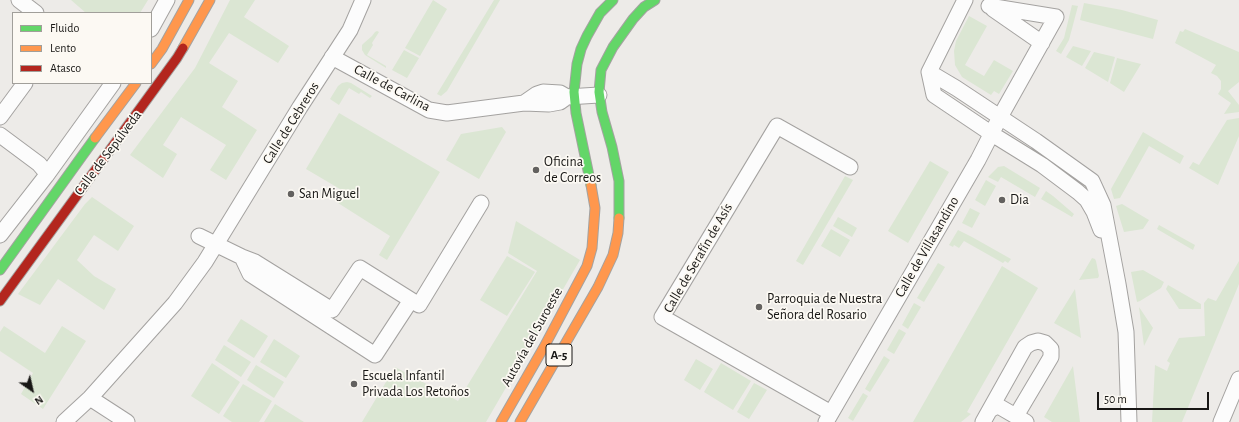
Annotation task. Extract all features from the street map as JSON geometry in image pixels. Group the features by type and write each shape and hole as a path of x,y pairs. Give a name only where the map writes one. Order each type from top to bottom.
{"main road":[{"path":"152,63 162,49 189,0"},
{"name":"Calle de Sepúlveda","path":"0,301 177,58 210,0"},
{"name":"Autovía del Suroeste","path":"501,422 544,347 587,266 592,248 595,208 589,170 576,113 570,96 581,49 600,13 613,0"},
{"path":"599,95 601,70 613,46 633,19 644,7 655,0"},
{"name":"Calle de Sepúlveda","path":"0,270 69,173 135,84"},
{"name":"A-5","path":"520,422 598,287 612,255 618,233 619,181 599,95"}],"street":[{"path":"19,0 35,12"},
{"path":"152,26 167,0"},
{"name":"Calle de Cebreros","path":"64,422 90,398 175,303 205,262 350,30 363,0"},
{"path":"965,0 929,72 934,95 992,134 1042,164 1087,200 1094,212 1098,226 1111,248"},
{"path":"990,3 1042,43"},
{"name":"Calle de Villasandino","path":"828,417 992,134 1056,17 990,3"},
{"name":"Calle de Carlina","path":"332,57 429,110 447,113 524,103 549,104 560,102 570,96 599,95"},
{"path":"929,72 1036,141 1092,182 1103,205 1126,332 1129,422"},
{"path":"0,117 24,84"},
{"path":"0,235 46,176 112,84"},
{"name":"Calle de Serafín de Asís","path":"828,417 662,317 777,126 850,167"},
{"path":"0,135 39,164 45,171 46,176"},
{"path":"1042,164 1061,169 1075,179 1085,182 1092,182"},
{"path":"199,236 255,262 332,310 360,268 419,305 481,203"},
{"path":"242,257 250,274 376,355 411,300"},
{"path":"1038,341 1045,343 1051,349 1051,357 1021,419 1000,407 995,407 986,416 1025,347 1030,343 1038,341"},
{"path":"1221,422 1239,379"},
{"path":"90,398 127,422"}],"green space":[{"path":"71,0 148,0 141,12 85,12"},
{"path":"230,0 255,0 244,17 289,46 278,63 229,33 209,63 238,81 222,107 257,130 226,180 210,170 226,145 181,117 163,145 177,154 163,178 130,155 195,68"},
{"path":"433,0 447,9 420,56 405,48"},
{"path":"494,0 500,0 447,91 441,96 437,94"},
{"path":"1084,3 1122,10 1158,20 1153,39 1080,20"},
{"path":"1072,5 1078,6 1069,40 1061,54 1056,51 1064,38"},
{"path":"969,16 987,26 965,65 984,76 994,60 1013,71 999,94 994,91 991,95 962,77 955,65 954,51 956,41"},
{"path":"1185,29 1239,52 1239,82 1228,91 1239,105 1239,112 1224,114 1231,103 1218,94 1221,89 1221,81 1217,76 1211,73 1216,65 1175,43 1180,31 1183,32"},
{"path":"377,31 379,32 367,55 386,66 386,68 365,55 362,50 362,45"},
{"path":"1073,46 1091,51 1082,66 1066,57"},
{"path":"404,50 419,58 407,78 392,70"},
{"path":"1094,52 1115,57 1108,82 1085,68"},
{"path":"1117,58 1141,64 1124,92 1110,83"},
{"path":"347,82 372,96 370,98 361,92 359,94 349,88 339,105 330,99 338,86"},
{"path":"339,113 440,172 387,260 379,255 390,236 338,203 345,192 306,169"},
{"path":"1239,118 1239,136 1218,185 1189,168 1193,162 1199,165 1227,120"},
{"path":"502,127 506,132 479,179 446,160 461,134"},
{"path":"1143,132 1184,156 1180,164 1149,146 1120,198 1114,199 1111,189"},
{"path":"930,161 949,172 908,243 888,231"},
{"path":"1004,166 1040,188 1035,197 1001,177 998,182 988,177 998,167"},
{"path":"845,176 853,180 803,265 796,261"},
{"path":"986,180 996,186 985,206 975,200"},
{"path":"1046,191 1074,214 1072,217 1041,199"},
{"path":"92,197 134,226 118,251 94,235 77,260 94,276 116,289 104,310 58,279 40,305 18,294 85,204"},
{"path":"1122,204 1149,220 1143,229 1124,232 1116,206"},
{"path":"970,208 980,213 972,228 962,223"},
{"path":"838,217 857,228 852,237 833,226"},
{"path":"516,221 580,260 486,422 362,422 395,367 458,401 537,271 508,253"},
{"path":"1159,225 1195,245 1193,250 1157,229"},
{"path":"831,229 850,240 840,257 821,246"},
{"path":"958,230 1011,259 1008,263 1005,261 1003,263 964,241 959,248 954,245 953,247 949,245"},
{"path":"507,256 535,272 507,316 480,300"},
{"path":"1092,258 1096,261 1099,276 1098,278 1079,280"},
{"path":"1239,261 1239,284 1182,422 1152,422 1155,365 1167,371 1170,363 1167,361 1179,338 1205,336 1204,303 1208,298 1216,301"},
{"path":"938,263 945,267 924,302 917,298"},
{"path":"1002,266 1038,288 967,412 971,414 961,422 913,422"},
{"path":"1143,270 1164,282 1161,288 1137,302 1131,272"},
{"path":"1168,285 1201,304 1201,309 1179,309 1166,289"},
{"path":"1075,289 1081,338 1054,323"},
{"path":"914,303 921,307 908,329 902,325"},
{"path":"1139,307 1153,328 1144,346"},
{"path":"241,319 268,336 254,358 227,341"},
{"path":"4,326 45,353 62,326 86,341 43,409 21,394 33,373 0,351 0,332"},
{"path":"899,329 906,333 894,354 887,350"},
{"path":"274,339 300,356 286,378 260,362"},
{"path":"224,345 251,362 241,377 215,360"},
{"path":"884,356 890,360 870,392 865,389"},
{"path":"696,359 713,369 700,390 684,380"},
{"path":"212,363 240,382 219,414 191,396"},
{"path":"721,363 751,381 733,410 704,392"},
{"path":"256,365 284,382 274,398 247,380"},
{"path":"1073,366 1080,422 1052,422 1044,417"},
{"path":"754,383 767,390 749,419 737,412"},
{"path":"243,384 272,401 259,422 232,422 223,416"},
{"path":"863,393 868,396 853,421 848,418"},
{"path":"275,404 304,422 264,422"}],"traffic: fast":[{"path":"591,185 576,113 574,92 577,64 581,49 587,36 600,13 613,0"},
{"path":"619,218 619,181 612,147 602,112 599,92 601,70 613,47 633,19 644,7 655,0"},
{"path":"0,270 95,138"}],"traffic: slow":[{"path":"152,63 162,49 189,0"},
{"path":"183,48 210,0"},
{"path":"95,138 135,84"},
{"path":"501,422 544,347 587,266 592,248 595,208 591,185"},
{"path":"520,422 598,287 613,255 618,233 619,218"}],"traffic: jam":[{"path":"0,301 183,48"}],"place":[{"name":"Oficina de Correos","path":"536,170"},
{"name":"San Miguel","path":"291,194"},
{"name":"Dia","path":"1002,200"},
{"name":"Parroquia de Nuestra Señora del Rosario","path":"759,307"},
{"name":"Escuela Infantil Privada Los Retoños","path":"354,384"}]}
